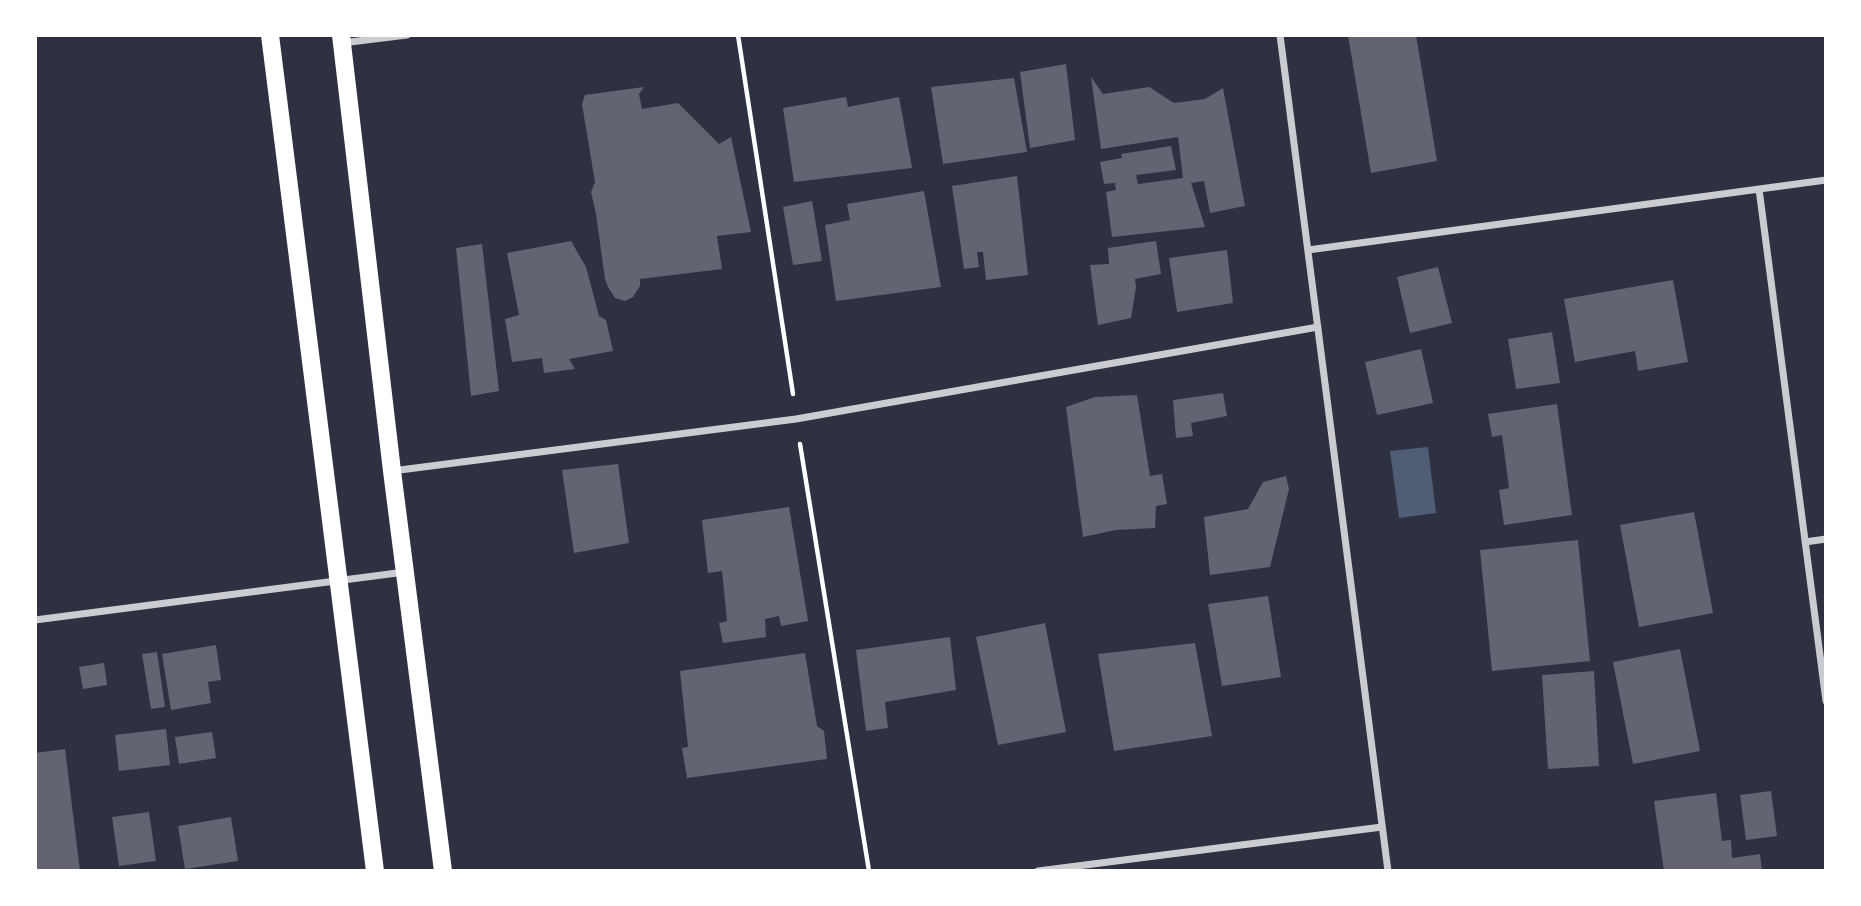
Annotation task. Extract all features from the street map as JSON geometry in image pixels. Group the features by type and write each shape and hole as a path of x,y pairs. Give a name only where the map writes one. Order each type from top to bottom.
{"main road":[{"path":"270,35 375,871"},
{"path":"342,39 392,471 443,871"}],"street":[{"path":"342,39 407,35"},
{"path":"1280,35 1388,871"},
{"path":"1308,250 1826,180"},
{"path":"1759,189 1826,701"},
{"path":"392,471 796,419 1318,327"},
{"path":"1805,542 1826,539"},
{"path":"35,620 405,572"},
{"path":"1038,871 1382,827"}],"path":[{"path":"738,35 796,419 869,871"}],"water":[{"path":"1428,447 1436,513 1399,518 1390,451"}],"building":[{"path":"1348,35 1416,35 1437,161 1371,173"},
{"path":"1066,64 1075,140 1030,148 1020,72"},
{"path":"1091,77 1103,94 1149,87 1174,103 1205,99 1223,88 1245,206 1210,213 1204,181 1191,183 1205,227 1112,237 1106,192 1116,190 1115,183 1104,184 1100,162 1122,158 1121,154 1171,146 1176,170 1136,175 1138,184 1183,178 1178,137 1101,149"},
{"path":"1014,78 1027,152 943,164 931,87"},
{"path":"644,87 639,94 642,109 678,103 719,144 731,137 751,232 717,236 722,269 640,279 640,286 633,297 625,301 615,298 605,279 591,192 595,182 582,104 585,95"},
{"path":"846,97 848,107 899,97 912,168 794,182 783,108"},
{"path":"1017,176 1028,275 986,280 983,252 977,252 979,267 964,269 952,186"},
{"path":"924,191 941,287 836,301 825,225 850,220 847,204"},
{"path":"812,201 822,261 793,265 783,207"},
{"path":"571,241 586,267 599,316 606,320 613,351 569,359 575,369 544,373 542,358 512,362 505,319 519,315 507,253"},
{"path":"1156,241 1161,274 1135,279 1131,318 1098,325 1090,265 1109,264 1108,248"},
{"path":"482,244 499,391 471,396 456,248"},
{"path":"1227,250 1233,303 1177,312 1169,258"},
{"path":"1438,267 1452,323 1410,333 1397,277"},
{"path":"1673,280 1688,362 1638,371 1635,351 1575,362 1564,299"},
{"path":"1552,332 1560,383 1516,389 1508,339"},
{"path":"1421,349 1433,403 1377,415 1365,362"},
{"path":"1223,393 1227,416 1191,423 1193,436 1176,438 1173,400"},
{"path":"1137,395 1150,476 1162,474 1167,504 1156,506 1155,528 1116,530 1083,537 1066,407 1095,397"},
{"path":"1557,404 1572,515 1504,525 1499,490 1509,488 1502,435 1492,437 1488,414"},
{"path":"618,464 629,543 574,553 562,470"},
{"path":"1286,476 1289,489 1270,567 1210,575 1204,517 1248,509 1263,482"},
{"path":"789,507 808,621 781,626 779,616 765,619 766,637 723,643 719,623 727,621 722,571 708,573 702,520"},
{"path":"1694,512 1713,613 1639,627 1620,525"},
{"path":"1578,540 1590,661 1492,671 1480,550"},
{"path":"1268,596 1281,677 1222,686 1208,604"},
{"path":"1045,623 1066,732 998,745 976,637"},
{"path":"950,637 956,690 885,702 888,728 866,731 856,650"},
{"path":"1195,643 1212,736 1114,751 1098,654"},
{"path":"216,645 221,680 208,682 211,703 171,710 162,654"},
{"path":"1680,649 1700,751 1633,764 1613,662"},
{"path":"157,652 165,707 151,709 142,654"},
{"path":"805,653 817,726 824,731 827,759 687,778 682,748 688,747 680,671"},
{"path":"104,663 107,685 83,689 79,667"},
{"path":"1594,671 1599,766 1548,769 1542,675"},
{"path":"166,729 170,765 119,771 115,735"},
{"path":"212,732 216,758 179,764 175,737"},
{"path":"65,749 80,871 35,871 35,753"},
{"path":"1771,791 1777,836 1746,840 1740,795"},
{"path":"1716,793 1722,841 1731,840 1732,858 1760,854 1762,871 1664,871 1654,801"},
{"path":"149,812 156,861 119,866 112,817"},
{"path":"231,817 238,861 185,869 178,826"}]}
